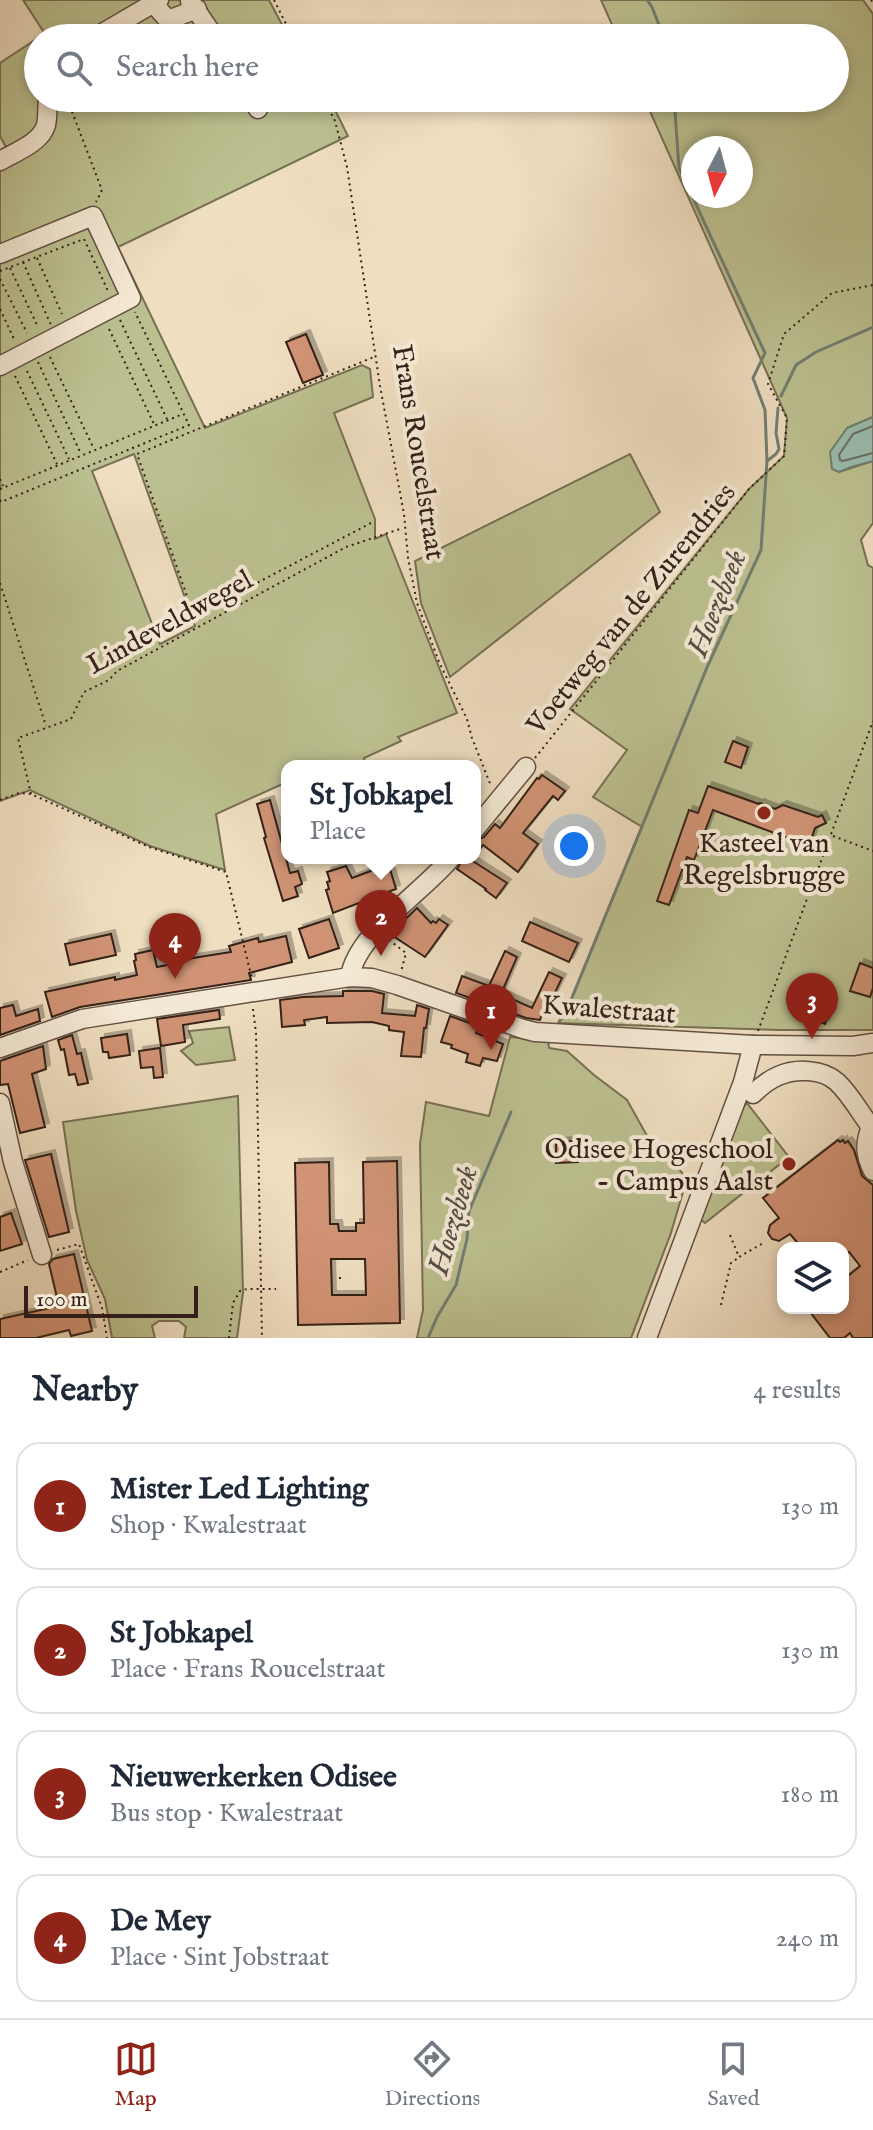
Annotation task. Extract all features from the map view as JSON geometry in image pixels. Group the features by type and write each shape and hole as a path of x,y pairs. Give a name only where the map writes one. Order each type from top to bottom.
{"street":[{"path":"118,24 156,2 168,20 193,4 206,24"},
{"path":"0,161 32,143 44,131 47,112"},
{"path":"5,261 93,216 131,298 33,349"},
{"path":"481,822 526,767"},
{"path":"350,977 356,956 376,930 446,864"},
{"name":"Kwalestraat","path":"0,1048 82,1019 254,1000 350,977 372,978 397,985 535,1032 753,1045 853,1046 873,1043"},
{"path":"647,1338 743,1082 753,1045"},
{"path":"753,1094 777,1076 792,1071 823,1073 835,1079 872,1127 866,1144 867,1159 873,1171"},
{"path":"0,1103 13,1162 42,1255"}],"path":[{"path":"274,0 286,24"},
{"path":"72,112 102,190 93,216"},
{"name":"Frans Roucelstraat","path":"330,112 347,167 375,357 417,603 439,662 467,719 491,784 494,807"},
{"path":"5,261 23,262 84,239 168,420"},
{"path":"33,349 36,257"},
{"path":"0,271 5,261"},
{"path":"5,261 69,460"},
{"path":"23,262 33,349 57,465"},
{"path":"0,279 82,455"},
{"name":"Voetweg van de Zurendries","path":"526,767 544,749 749,489 784,456 787,418 768,384 784,334 832,293 873,285"},
{"path":"0,500 189,425 115,307"},
{"path":"115,307 154,425"},
{"path":"0,309 33,349 95,450"},
{"path":"371,523 194,616 137,454 375,357"},
{"path":"0,479 2,488 184,413"},
{"name":"Lindeveldwegel","path":"31,794 18,738 71,719 84,692 109,680 117,671 346,547 404,528"},
{"path":"0,583 47,728"},
{"path":"753,1045 873,721"},
{"path":"0,800 19,793 31,794 149,847 226,872 254,1000 262,1338"},
{"path":"831,835 873,851"},
{"path":"376,930 406,953 397,985"},
{"path":"730,1235 739,1257"},
{"path":"721,1305 731,1263 765,1242"},
{"path":"0,1272 79,1244 102,1308 107,1338"},
{"path":"229,1338 233,1303 240,1291 276,1289"}],"green space":[{"path":"23,0 269,0 282,24 39,24"},
{"path":"601,0 863,0 873,14 873,417 847,428 839,472 873,461 873,523 861,540 868,565 873,568 873,1030 558,1023 571,1000 642,827 593,797 627,750 570,709 749,489 784,456 787,418 693,208 753,208 753,136 681,136 681,181 650,112 849,112 849,24 612,24"},
{"path":"24,47 24,112 336,112 348,136 118,247 205,428 362,365 370,369 373,397 334,413 375,519 375,539 386,534 457,713 398,737 401,741 364,760 281,760 281,785 216,814 225,870 150,846 30,790 0,801 0,156 8,151 0,136 0,63","holes":["134,454 195,626 160,644 92,471"]},
{"path":"630,454 660,512 450,677 421,603 415,561"},
{"path":"229,1027 235,1060 196,1065 181,1051 193,1043 189,1031"},
{"path":"510,1037 548,1041 549,1048 567,1051 627,1100 646,1134 687,1178 671,1233 631,1338 417,1338 423,1310 420,1144 426,1102 489,1116"},
{"path":"238,1096 243,1293 237,1338 184,1338 186,1327 179,1321 159,1321 152,1326 155,1338 112,1338 105,1299 87,1260 76,1211 63,1122"},
{"path":"747,1103 789,1157 705,1223 699,1218 735,1115"}],"water":[{"path":"873,417 873,461 839,472 832,469 830,452 847,428"}],"building":[{"path":"306,334 323,375 303,383 286,342"},
{"path":"733,741 748,747 741,768 725,762"},
{"path":"542,775 565,791 558,800 553,796 523,833 538,844 518,872 483,845 481,848 481,838 495,824 500,828"},
{"name":"Kasteel van Regelsbrugge","path":"708,786 775,809 783,805 818,817 822,815 826,823 815,828 809,846 713,810 694,860 687,857 669,905 657,901 689,810 698,813"},
{"path":"270,800 281,840 281,864 288,864 290,873 298,871 302,884 295,887 298,896 283,901 257,804"},
{"path":"460,864 477,864 507,883 496,898 457,869"},
{"path":"346,866 352,878 376,869 390,869 396,889 333,913 326,890 330,881 327,872"},
{"path":"417,908 431,923 439,919 448,925 425,957 393,936 397,931 395,929"},
{"path":"329,919 339,948 309,958 299,929"},
{"path":"530,922 578,943 569,962 522,941"},
{"path":"111,934 116,955 70,965 65,944"},
{"path":"286,936 292,962 249,973 251,980 80,1007 52,1017 45,992 137,975 135,954 153,950 157,967 231,952 229,946 258,938 259,942"},
{"path":"505,951 517,957 501,994 532,1008 549,972 562,978 549,1005 546,1003 540,1020 456,993 462,976 489,986"},
{"path":"860,963 873,968 870,997 850,991"},
{"path":"343,991 384,994 382,1013 415,1016 417,1005 429,1009 421,1057 401,1056 404,1032 389,1030 389,1026 372,1022 327,1023 327,1017 304,1020 305,1025 282,1027 280,1000 343,996"},
{"path":"810,1001 831,1009 825,1024 806,1014"},
{"path":"13,1005 16,1016 38,1009 40,1021 0,1035 0,1008"},
{"path":"219,1010 220,1019 183,1025 185,1042 161,1046 157,1019"},
{"path":"450,1016 478,1026 476,1033 503,1044 497,1061 483,1058 480,1066 466,1062 468,1054 441,1042"},
{"path":"127,1034 130,1055 109,1058 108,1052 103,1052 101,1038"},
{"path":"72,1035 77,1054 81,1053 88,1083 78,1085 75,1074 69,1075 64,1049 61,1050 58,1040"},
{"path":"43,1046 46,1069 32,1074 45,1127 20,1133 8,1084 0,1085 0,1061"},
{"path":"160,1048 163,1077 154,1078 153,1067 141,1068 139,1051"},
{"path":"838,1140 848,1141 862,1176 873,1185 873,1338 853,1338 850,1333 844,1338 830,1338 812,1314 849,1314 849,1275 860,1266 849,1252 849,1242 797,1242 790,1234 779,1241 772,1239 768,1233 770,1225 779,1218 763,1198"},
{"path":"577,1141 578,1162 556,1163 556,1142"},
{"path":"51,1154 69,1232 49,1237 25,1160"},
{"path":"397,1161 400,1323 298,1325 295,1163 329,1162 330,1224 338,1224 339,1231 356,1231 356,1223 364,1223 363,1162","holes":["331,1259 365,1259 366,1295 332,1295"]},
{"path":"11,1213 22,1244 0,1251 0,1217"},
{"path":"74,1254 92,1331 71,1336 69,1330 36,1338 0,1338 0,1319 59,1306 49,1264 53,1259"}],"waterway":[{"name":"Hoezebeek","path":"647,0 659,24"},
{"name":"Hoezebeek","path":"560,1021 708,665 761,550 767,461 765,410 753,378 765,353 679,168 675,112"},
{"path":"781,396 796,365 816,352 873,327"},
{"path":"767,461 779,449 776,433 778,408"},
{"name":"Hoezebeek","path":"428,1338 456,1285 467,1239 469,1211 511,1112"}],"place":[{"name":"Kasteel van Regelsbrugge","path":"764,813"},
{"name":"St Jobkapel","path":"381,956"},
{"name":"De Mey","path":"175,979"},
{"name":"Nieuwerkerken Odisee","path":"812,1039"},
{"name":"Mister Led Lighting","path":"491,1050"},
{"name":"Odisee Hogeschool - Campus Aalst","path":"789,1164"}]}
